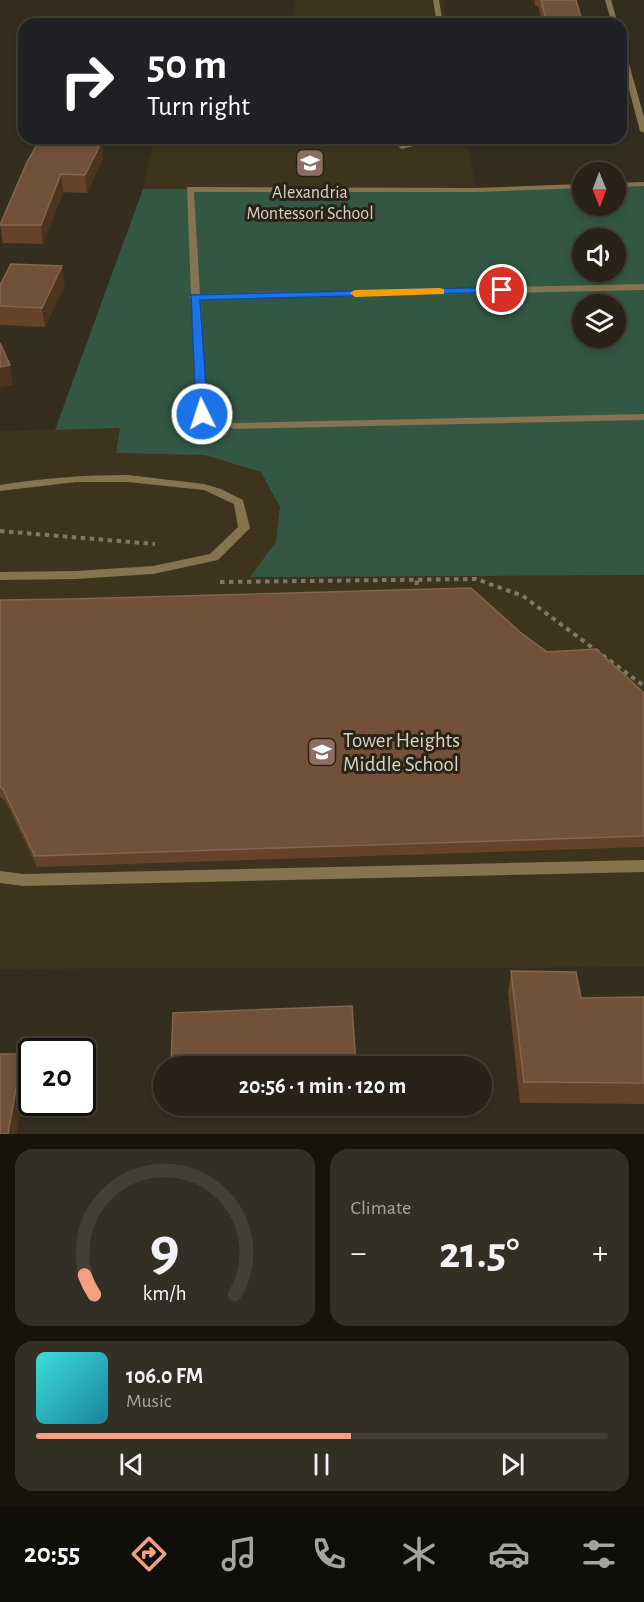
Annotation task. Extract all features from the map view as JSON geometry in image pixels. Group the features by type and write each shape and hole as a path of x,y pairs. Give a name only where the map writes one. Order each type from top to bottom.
{"street":[{"path":"436,0 439,18"},
{"path":"608,0 613,18"},
{"path":"627,62 635,83 644,131"},
{"path":"402,147 415,144"},
{"path":"626,185 644,184"},
{"path":"572,186 476,189 190,189 202,414 234,426 644,417"},
{"path":"194,297 644,287"},
{"path":"0,488 25,483 127,478 206,487 238,502 244,528 214,557 153,570 76,575 0,576"},
{"path":"0,877 23,880 644,866"}],"path":[{"path":"0,531 161,545 170,566"},
{"path":"415,602 417,579"},
{"path":"218,582 476,579 523,596 644,686"}],"shaded area":[{"path":"295,0 444,0 447,18 294,18"},
{"name":"Alexandria Montessori School","path":"153,144 468,144 476,190 143,189"},
{"path":"644,416 644,967 0,969 0,431"}],"green space":[{"path":"644,184 644,575 250,577 276,542 280,507 261,472 205,455 116,453 120,428 55,430 143,189 476,190 572,186 572,216 626,216 626,185"}],"building":[{"path":"541,0 576,0 581,18 546,18"},
{"path":"38,144 100,144 85,175 61,174 41,225 0,225 27,162"},
{"path":"11,264 62,266 42,308 0,306 0,285"},
{"path":"0,343 10,365 0,367"},
{"name":"Tower Heights Middle School","path":"471,588 520,632 547,652 596,649 644,693 644,836 35,856 0,787 0,600"},
{"path":"511,971 576,972 581,998 644,997 644,1083 524,1082"},
{"path":"352,1006 355,1056 171,1056 173,1013"},
{"path":"0,1054 18,1054 18,1077 8,1134 0,1134"}],"slow traffic":[{"path":"355,293 440,292"}],"place":[{"name":"Alexandria Montessori School","path":"310,163"},
{"name":"Tower Heights Middle School","path":"322,752"}],"route":[{"path":"202,414 194,297 502,290"}]}
